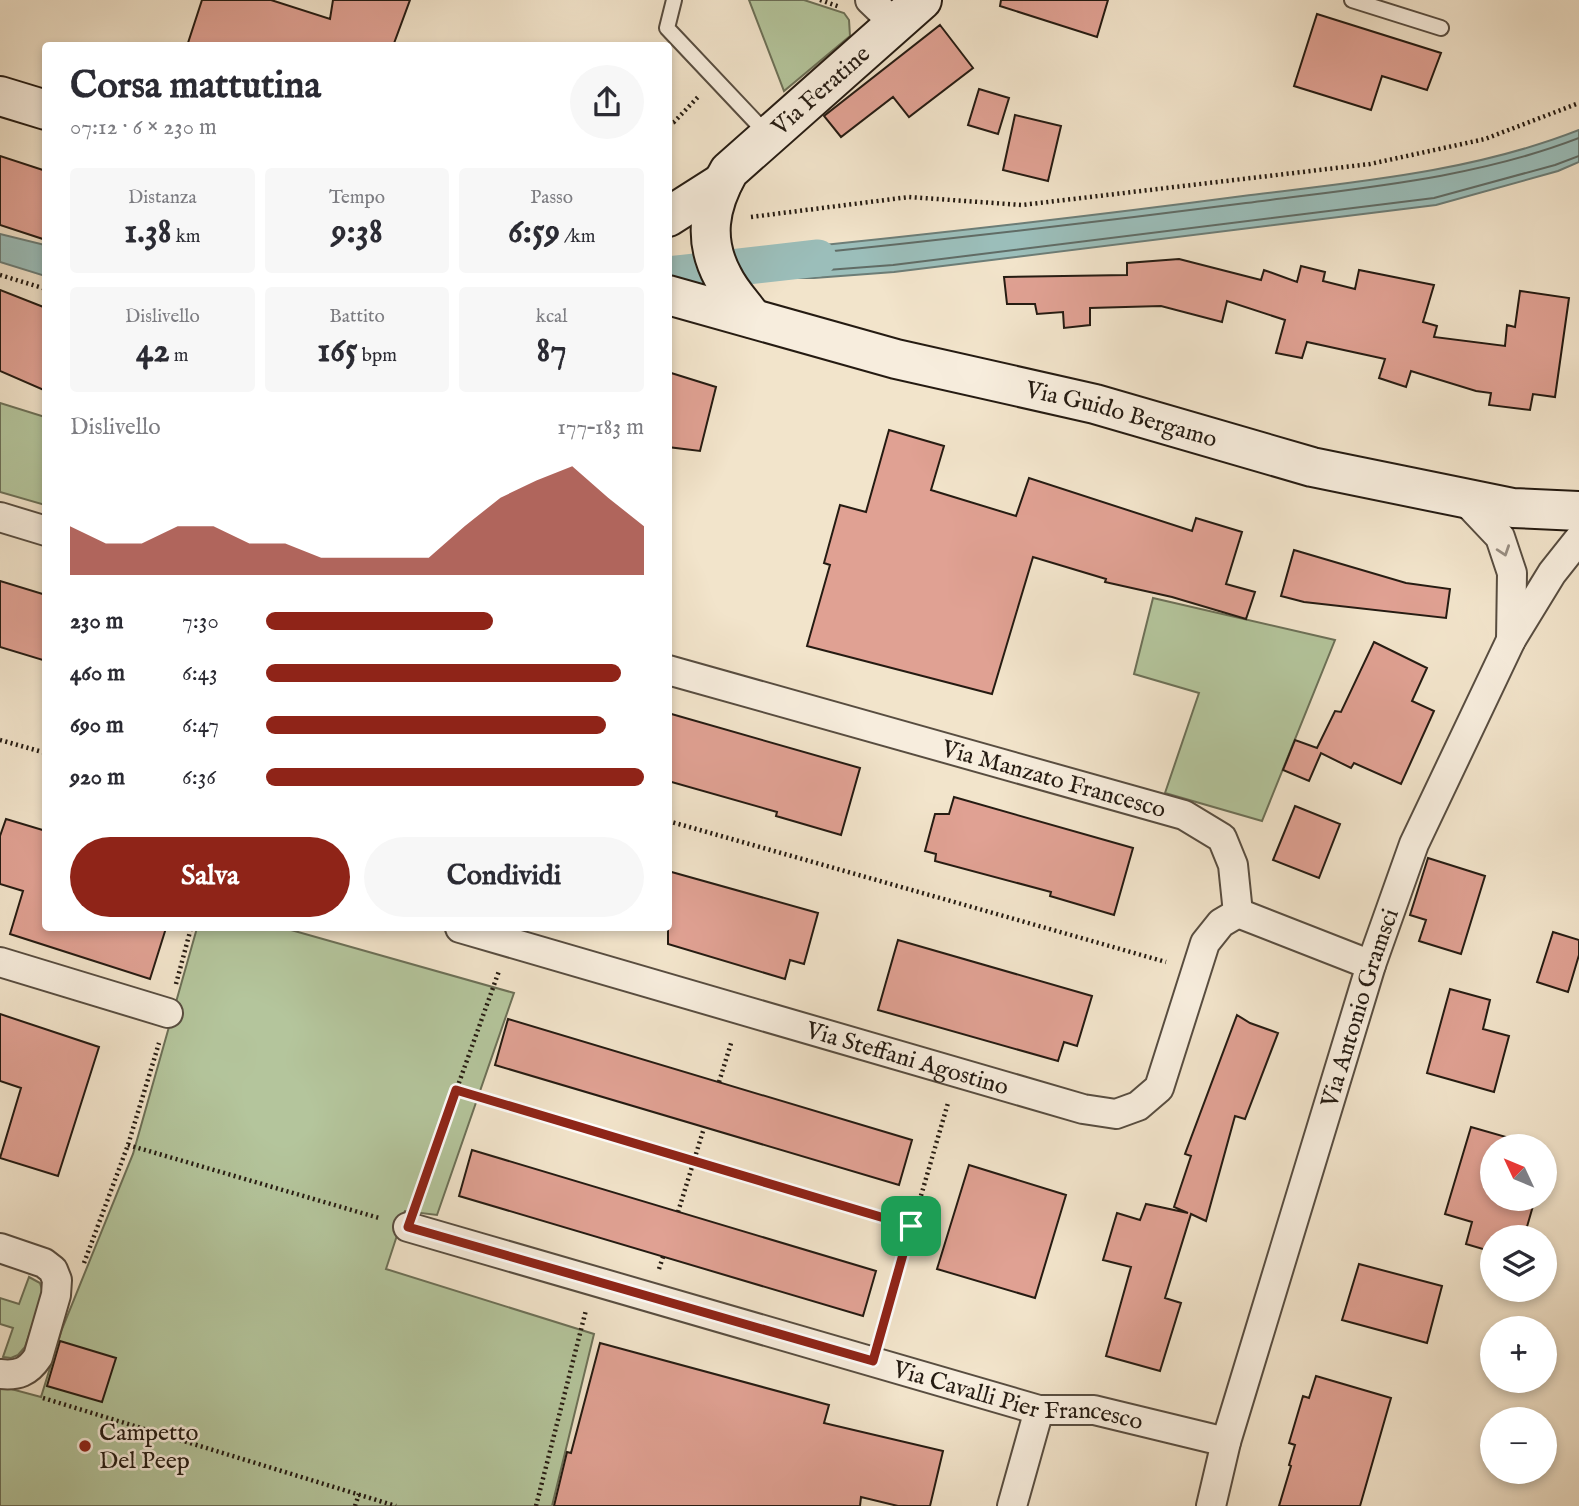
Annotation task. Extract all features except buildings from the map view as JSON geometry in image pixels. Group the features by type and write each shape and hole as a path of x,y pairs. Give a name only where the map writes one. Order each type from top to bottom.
{"main road":[{"name":"Via Feratine","path":"717,195 729,172 896,8"},
{"path":"0,96 42,109"},
{"path":"672,215 717,195"},
{"path":"674,297 717,195"},
{"path":"717,195 710,229 715,257 723,279 752,318"},
{"name":"Via Guido Bergamo","path":"674,297 896,359 1096,404 1312,467 1513,508 1579,511"}],"street":[{"path":"1463,498 1500,537 1512,573 1511,639"},
{"path":"0,517 42,530"},
{"name":"Via Antonio Gramsci","path":"1211,1506 1226,1442 1371,965 1414,844 1511,639 1552,573 1579,539"},
{"name":"Via Manzato Francesco","path":"672,671 1184,814 1222,838 1233,865 1238,913"},
{"path":"1238,913 1371,965"},
{"name":"Via Steffani Agostino","path":"470,931 1083,1109 1116,1114 1138,1106 1159,1088 1205,943 1222,922 1238,913"},
{"path":"0,962 168,1013"},
{"name":"Via Cavalli Pier Francesco","path":"408,1227 1039,1410 1094,1410 1226,1442"},
{"path":"0,1248 44,1263 53,1270 58,1286 38,1357 23,1373 0,1374"},
{"path":"1012,1506 1039,1410"}],"lane":[{"path":"674,0 667,28 768,136"},
{"path":"1352,0 1441,28"}],"path":[{"path":"672,123 716,79"},
{"path":"750,217 909,197 1022,205 1370,164 1485,139 1579,103"},
{"path":"0,275 42,288"},
{"path":"0,740 42,752"},
{"path":"672,822 1196,971"},
{"path":"79,1275 128,1145 190,931"},
{"path":"128,1145 408,1227 509,942"},
{"path":"719,1082 742,1010"},
{"path":"873,1361 957,1073"},
{"path":"456,1090 911,1226"},
{"path":"678,1212 705,1128"},
{"path":"536,1506 593,1281"},
{"path":"39,1397 396,1506"},
{"path":"355,1506 359,1494"}],"green space":[{"path":"749,0 804,0 844,13 849,20 850,36 784,91"},
{"path":"0,403 42,416 42,504 0,492"},
{"path":"1153,598 1335,640 1262,821 1165,793 1199,693 1134,674"},
{"path":"196,931 295,931 514,993 437,1215 405,1211 386,1269 594,1334 552,1506 0,1506 0,1386 41,1397 62,1329 133,1154"},
{"path":"29,1277 40,1283 43,1293 25,1347 18,1355 3,1357 13,1328 0,1324 0,1298 19,1304"}],"water":[{"path":"1579,130 1579,162 1558,171 1436,205 894,272 814,278 770,278 765,251 1064,218 1413,174 1497,156"},
{"path":"0,234 42,244 42,275 0,262"}],"waterway":[{"path":"672,275 818,258"}],"place":[{"name":"Campetto Del Peep","path":"85,1446"}],"route":[{"path":"456,1090 911,1226 873,1361 408,1227 456,1090"}]}
